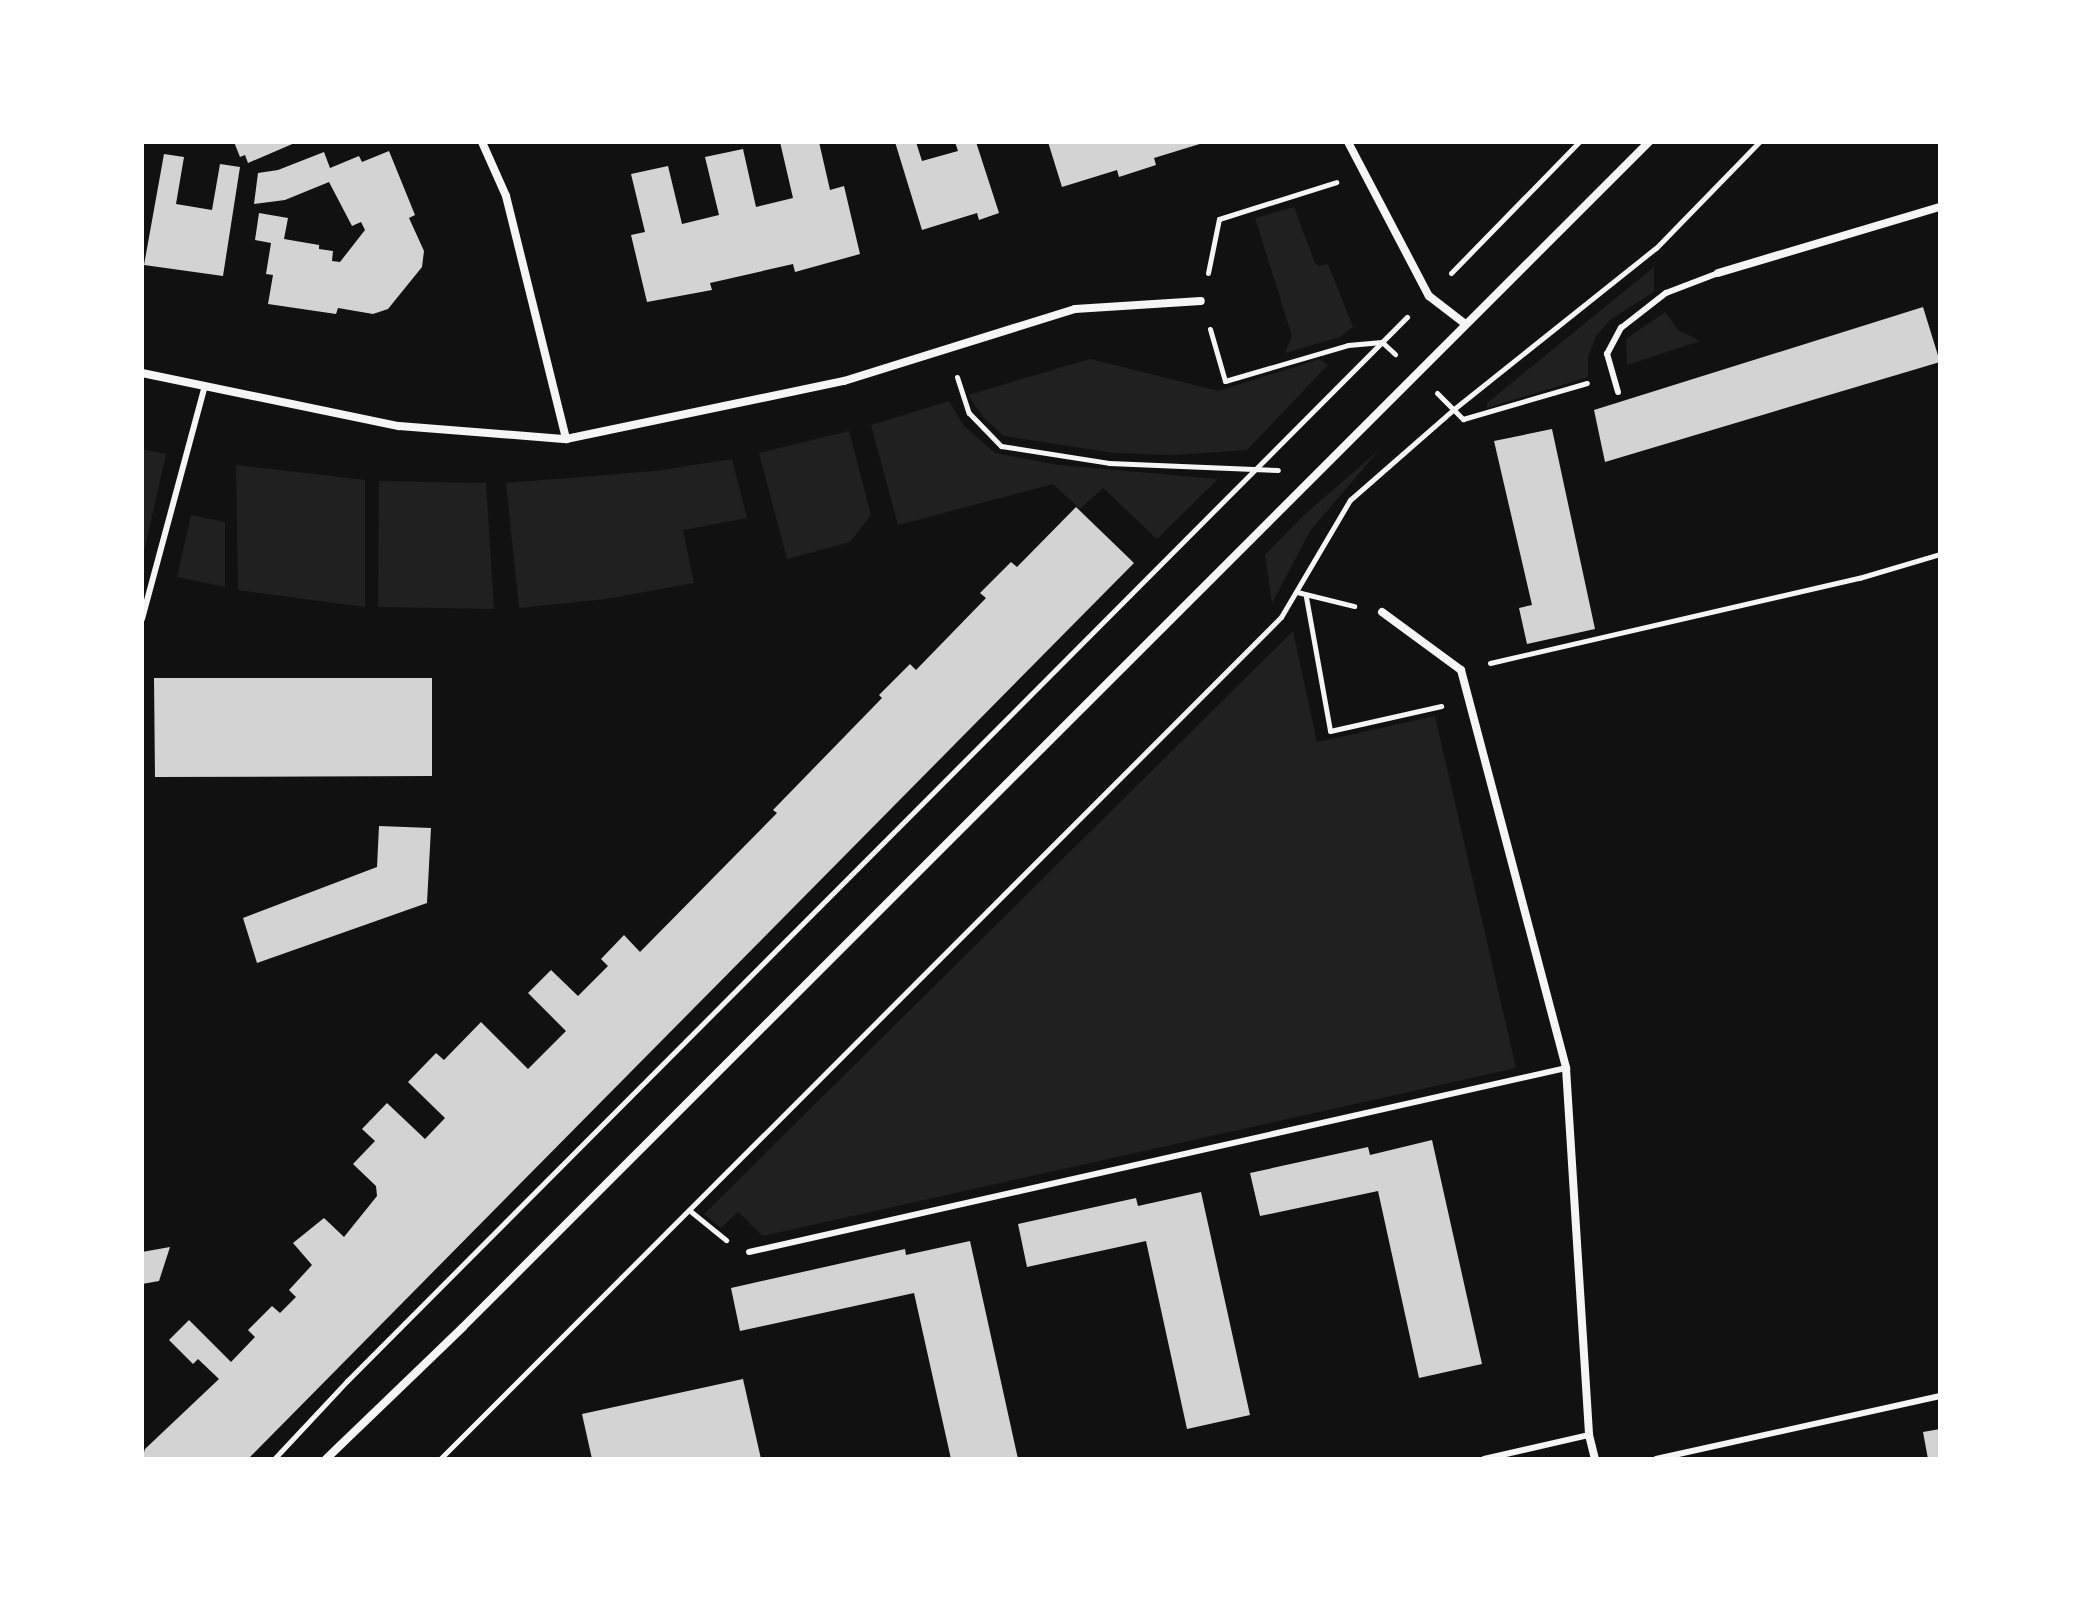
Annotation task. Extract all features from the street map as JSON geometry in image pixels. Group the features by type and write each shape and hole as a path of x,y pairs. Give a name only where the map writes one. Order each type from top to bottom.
{"street":[{"path":"482,142 506,196 566,439"},
{"path":"1348,142 1429,296 1464,323"},
{"path":"326,1459 622,1169 1464,323 1649,142"},
{"path":"1718,273 1940,207"},
{"path":"142,373 399,426 566,439 844,381 1075,309 1201,301"},
{"path":"1382,612 1461,670 1566,1068 1589,1435 1595,1459"}],"lane":[{"path":"1618,392 1607,354 1621,328 1666,293 1718,273"},
{"path":"142,619 205,386"},
{"path":"749,1252 1566,1068"},
{"path":"1656,1459 1940,1396"},
{"path":"1484,1459 1589,1435"}],"path":[{"path":"274,1459 347,1381 1579,142"},
{"path":"440,1459 1281,617 1350,500 1454,409 1656,248 1759,142"},
{"path":"1364,173 1219,219 1201,301 1225,381 1348,345 1382,342"},
{"path":"948,349 969,413 1001,446 1109,463 1315,472"},
{"path":"1454,409 1463,419 1613,375"},
{"path":"1461,670 1859,578 1940,554"},
{"path":"1297,592 1306,597 1382,612"},
{"path":"1306,597 1330,731 1470,700"},
{"path":"689,1210 725,1239 749,1252"}],"shaded area":[{"path":"1294,207 1315,263 1319,266 1328,264 1353,327 1340,337 1285,353 1292,336 1255,218"},
{"path":"1654,267 1654,292 1610,320 1596,336 1588,357 1588,377 1487,408 1487,403"},
{"path":"1665,312 1678,330 1700,341 1627,365 1626,339"},
{"path":"1090,359 1218,391 1320,359 1328,365 1247,450 1174,455 1113,453 1004,436 984,418 968,395"},
{"path":"949,401 963,425 995,453 1059,465 1218,479 1157,539 1103,488 1080,509 1053,484 898,525 871,425"},
{"path":"849,431 871,515 850,542 787,559 759,453"},
{"path":"142,449 166,454 142,560"},
{"path":"1379,450 1310,531 1272,603 1265,555 1304,515"},
{"path":"732,459 747,518 683,530 694,583 606,599 519,608 506,483 655,471"},
{"path":"236,465 365,480 365,607 238,590"},
{"path":"379,481 486,483 494,609 378,607"},
{"path":"191,515 225,522 225,587 177,577"},
{"path":"1293,631 1317,742 1435,716 1516,1068 763,1236 738,1212 721,1228 704,1214"}],"building":[{"path":"234,142 297,142 248,163 245,155 240,157"},
{"path":"780,142 819,142 830,190 844,186 860,254 795,272 793,264 710,283 712,290 647,302 631,235 645,232 631,174 668,166 682,224 719,215 705,157 743,149 756,207 793,198"},
{"path":"895,142 916,142 922,161 958,151 955,142 976,142 999,213 979,220 977,213 922,230"},
{"path":"1048,142 1203,143 1154,158 1156,165 1119,177 1117,170 1062,187"},
{"path":"389,151 415,215 409,218 424,251 422,267 388,309 373,314 338,308 336,314 268,304 273,275 266,274 271,243 255,240 259,213 288,218 284,239 319,245 319,249 333,251 332,261 340,262 365,230 361,222 352,226 329,182 285,200 254,204 258,173 278,170 324,152 330,168 359,156 362,162"},
{"path":"164,154 184,157 176,204 212,210 220,164 240,167 223,276 144,265"},
{"path":"1923,307 1940,362 1605,462 1594,410"},
{"path":"1552,429 1595,629 1527,644 1519,608 1532,605 1494,441"},
{"path":"1076,507 1134,563 248,1459 142,1459 145,1449 219,1379 198,1359 193,1364 169,1340 189,1320 231,1362 255,1337 248,1330 272,1306 280,1313 296,1297 289,1290 312,1265 293,1243 324,1218 344,1237 377,1196 376,1186 353,1164 375,1141 362,1129 387,1103 425,1139 445,1118 408,1082 436,1053 444,1060 481,1022 528,1069 566,1031 528,993 551,970 578,996 608,966 601,959 624,935 640,952 777,813 773,810 882,698 879,695 910,664 916,670 986,598 980,593 1011,562 1017,567"},
{"path":"154,678 432,678 432,776 155,777"},
{"path":"379,826 431,828 427,903 257,963 243,918 377,867"},
{"path":"1432,1140 1482,1364 1419,1378 1378,1191 1260,1216 1250,1173 1368,1147 1370,1155"},
{"path":"1201,1192 1250,1415 1187,1429 1146,1241 1027,1267 1018,1224 1136,1198 1138,1206"},
{"path":"970,1241 1018,1459 951,1459 914,1293 740,1331 731,1288 905,1249 906,1255"},
{"path":"170,1247 159,1281 142,1284 142,1252"},
{"path":"743,1379 761,1459 592,1459 582,1414"},
{"path":"1940,1429 1940,1459 1928,1459 1923,1432"}]}
